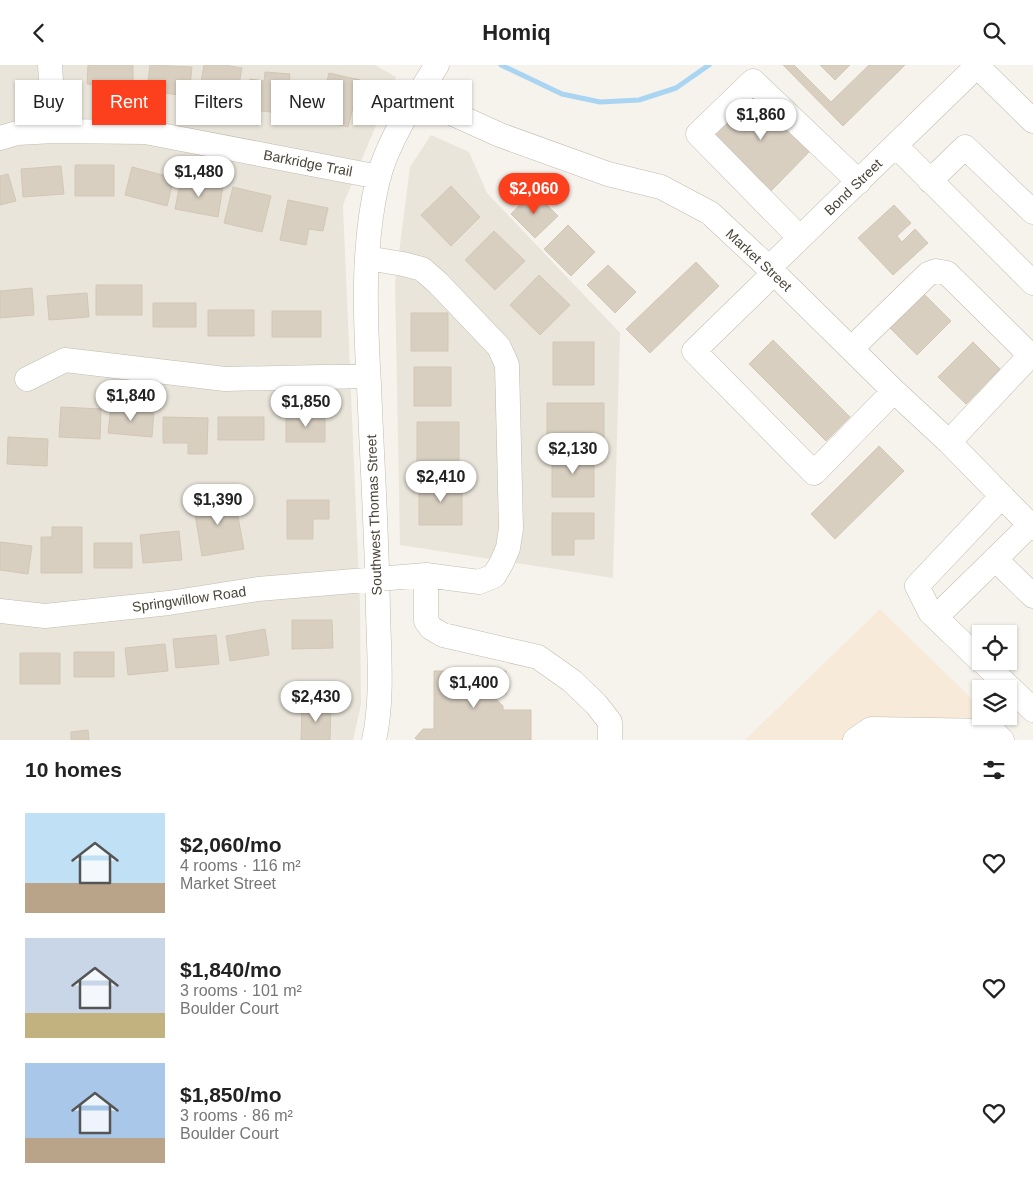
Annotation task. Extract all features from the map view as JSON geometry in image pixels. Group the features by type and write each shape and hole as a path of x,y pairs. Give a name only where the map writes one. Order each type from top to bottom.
{"street":[{"path":"50,65 54,131"},
{"name":"Southwest Thomas Street","path":"428,80 437,65"},
{"name":"Bond Street","path":"894,391 814,473 694,351 800,238 896,147 977,66 1029,109"},
{"path":"800,238 698,134 752,81 859,182"},
{"name":"Market Street","path":"472,122 500,135 608,174 661,187 710,213 772,270 894,391 949,442 1032,526"},
{"name":"Southwest Thomas Street","path":"374,740 377,728 379,667 378,580 368,376 367,258 371,217 379,177 400,125"},
{"name":"Barkridge Trail","path":"0,139 16,133 54,131 145,132 379,177"},
{"path":"896,147 1033,283"},
{"path":"930,181 965,147 1033,212"},
{"name":"Springwillow Road","path":"0,611 45,616 169,603 258,589 426,575 480,582 494,576 508,547 511,528 507,365 499,347 438,283 422,269 367,258"},
{"path":"852,348 928,274 936,271 947,273 1026,353 1024,363 949,442"},
{"path":"26,379 65,360 225,379 368,376"},
{"path":"972,651 930,612 916,586 1002,496"},
{"path":"936,617 995,559 1032,526"},
{"path":"995,559 1033,596"},
{"path":"426,575 426,621 431,628 443,635 538,657 572,681 596,705 610,722 610,740"},
{"path":"992,670 1032,706"},
{"path":"855,740 871,729 993,731 1002,740"}],"shaded area":[{"path":"0,65 375,65 396,77 395,80 353,80 353,125 376,125 343,205 360,605 361,704 353,740 0,740"},
{"path":"431,135 469,152 487,193 620,333 613,578 400,545 395,284 410,167"},
{"path":"880,609 972,699 972,725 999,725 1014,740 745,740"}],"building":[{"path":"88,65 133,65 133,80 92,80 92,84 87,84"},
{"path":"150,65 192,67 191,80 176,80 176,94 166,93 166,80 148,80"},
{"path":"204,65 224,65 242,68 240,80 201,80"},
{"path":"783,65 794,65 831,102 869,65 905,65 843,126"},
{"path":"820,65 850,65 835,80"},
{"path":"265,72 290,74 289,80 271,80 271,112 261,111 261,81 264,81"},
{"path":"329,73 360,80 353,80 353,107 348,127 340,125 343,125 343,80 327,80"},
{"path":"751,92 810,151 771,191 711,131"},
{"path":"75,165 114,165 114,196 75,196"},
{"path":"61,166 64,194 23,197 21,169"},
{"path":"132,167 174,178 167,206 125,195"},
{"path":"8,174 16,201 0,205 0,176"},
{"path":"181,179 223,186 218,217 175,209"},
{"path":"451,186 480,217 451,246 421,215"},
{"path":"233,187 271,196 262,232 224,223"},
{"path":"533,191 558,216 535,238 511,214"},
{"path":"288,200 328,208 323,231 309,229 306,245 280,240"},
{"path":"894,205 911,223 897,236 902,242 915,229 928,243 893,275 858,238"},
{"path":"568,225 595,252 571,276 544,249"},
{"path":"494,231 525,261 495,290 465,260"},
{"path":"696,262 719,286 650,353 626,329"},
{"path":"608,265 636,292 615,313 587,285"},
{"path":"539,275 570,305 540,335 510,305"},
{"path":"96,285 142,285 142,315 96,315"},
{"path":"32,288 34,315 0,318 0,291"},
{"path":"87,293 89,317 49,320 47,296"},
{"path":"924,294 951,321 917,355 890,328"},
{"path":"153,303 196,303 196,327 153,327"},
{"path":"208,310 254,310 254,336 208,336"},
{"path":"272,311 321,311 321,337 272,337"},
{"path":"411,313 448,313 448,351 411,351"},
{"path":"773,340 850,417 826,441 749,364"},
{"path":"553,342 594,342 594,385 553,385"},
{"path":"973,342 1000,369 966,404 938,377"},
{"path":"414,367 451,367 451,406 414,406"},
{"path":"547,403 604,403 604,438 547,438"},
{"path":"111,406 154,410 152,437 108,433"},
{"path":"61,407 101,409 100,439 59,437"},
{"path":"286,414 325,414 325,442 286,442"},
{"path":"163,417 208,418 207,454 188,454 188,443 163,443"},
{"path":"218,417 264,417 264,440 218,440"},
{"path":"417,422 459,422 459,465 417,465"},
{"path":"8,437 48,439 47,466 7,464"},
{"path":"879,446 904,471 835,539 811,514"},
{"path":"552,454 594,454 594,497 552,497"},
{"path":"419,481 462,481 462,525 419,525"},
{"path":"234,496 244,549 202,556 193,503"},
{"path":"287,500 329,500 329,519 313,519 313,539 287,539"},
{"path":"552,513 594,513 594,539 574,539 574,555 552,555"},
{"path":"52,527 82,527 82,573 41,573 41,537 52,537"},
{"path":"179,531 182,560 143,563 140,535"},
{"path":"0,542 32,546 28,574 0,570"},
{"path":"94,543 132,543 132,568 94,568"},
{"path":"292,620 332,620 333,648 292,649"},
{"path":"265,629 269,655 230,661 226,636"},
{"path":"216,635 219,664 176,668 173,639"},
{"path":"165,644 168,671 128,675 125,648"},
{"path":"74,652 114,652 114,677 74,677"},
{"path":"20,653 60,653 60,684 20,684"},
{"path":"434,671 506,671 506,694 491,694 503,706 503,710 531,710 531,740 417,740 415,738 423,729 434,729"},
{"path":"302,707 331,707 330,740 301,740"},
{"path":"88,730 89,740 71,740 71,732"}],"waterway":[{"path":"501,65 562,94 600,102 639,100 676,88 709,65"}]}
